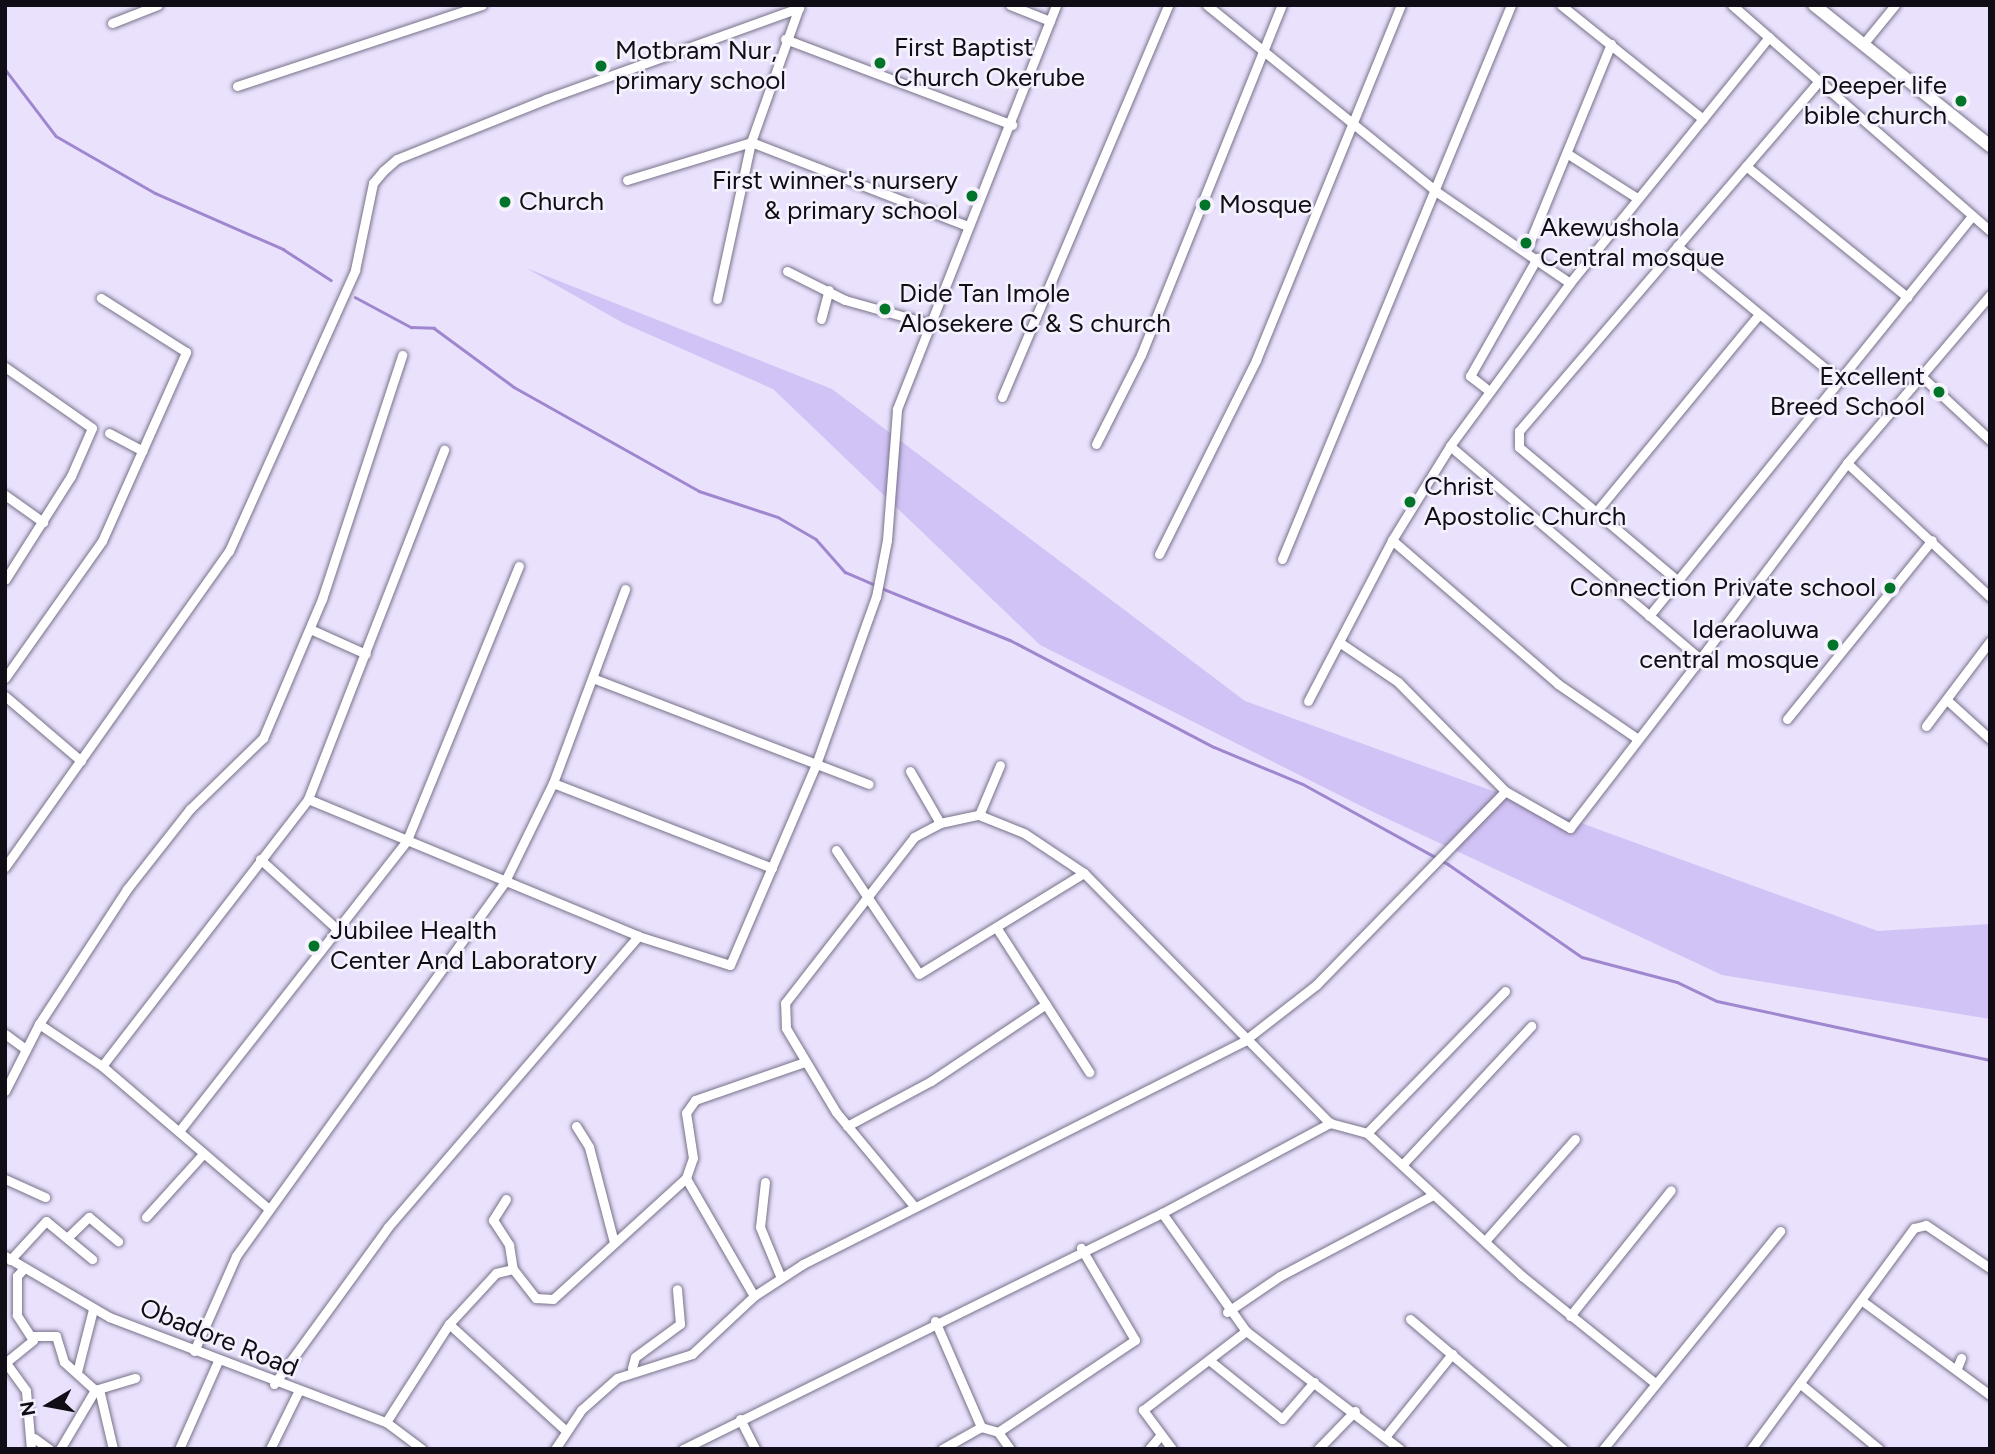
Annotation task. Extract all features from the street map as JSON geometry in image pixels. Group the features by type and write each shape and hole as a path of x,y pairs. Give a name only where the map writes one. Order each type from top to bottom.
{"street":[{"path":"112,23 158,5"},
{"path":"237,86 482,5"},
{"path":"1010,5 1050,21"},
{"path":"308,799 504,883 638,936 727,967 815,767 860,638 887,540 897,409 927,323 1012,125 1056,5"},
{"path":"1002,397 1168,5"},
{"path":"1207,5 1263,54 1437,192 1570,283"},
{"path":"1096,444 1141,355 1282,5"},
{"path":"1159,554 1256,360 1401,5"},
{"path":"1282,559 1437,192 1511,5"},
{"path":"1561,5 1703,119"},
{"path":"1732,5 1816,83 1990,231"},
{"path":"1814,5 1990,146"},
{"path":"1864,43 1895,5"},
{"path":"717,299 751,142 785,40 799,7"},
{"path":"5,867 229,551 355,270 373,183 383,171 397,159 546,99 799,7"},
{"path":"1308,701 1392,540 1488,390 1637,198 1769,37"},
{"path":"785,40 1012,125"},
{"path":"1526,251 1568,155 1611,44"},
{"path":"1678,581 1519,447 1519,431 1816,83"},
{"path":"627,180 751,142 968,226"},
{"path":"1568,155 1637,198"},
{"path":"1746,166 1906,297"},
{"path":"1649,616 1972,216"},
{"path":"1676,246 1757,317 1841,381"},
{"path":"1488,390 1470,376 1537,258"},
{"path":"787,271 829,290 927,323"},
{"path":"821,318 829,290"},
{"path":"1339,642 1398,682 1505,791 1570,828 1847,463 1990,295"},
{"path":"5,678 94,555 186,352 101,298"},
{"path":"1596,512 1757,317"},
{"path":"5,1091 40,1024 140,872 190,809 263,738 310,629 402,355"},
{"path":"5,367 92,428 43,522 5,580"},
{"path":"1920,375 1990,440"},
{"path":"109,433 143,451"},
{"path":"1451,446 1700,659"},
{"path":"102,1066 308,799 444,450"},
{"path":"1847,463 1990,597"},
{"path":"5,495 43,522"},
{"path":"1392,540 1558,684 1639,739"},
{"path":"1787,719 1932,540"},
{"path":"180,1130 407,840 519,566"},
{"path":"194,1351 229,1269 269,1209 504,883 553,783 595,679 625,589"},
{"path":"310,629 366,654"},
{"path":"1926,726 1990,641"},
{"path":"595,679 815,767 869,785"},
{"path":"5,696 82,761"},
{"path":"1947,700 1990,739"},
{"path":"979,815 1000,765"},
{"path":"910,771 940,823"},
{"path":"553,783 772,868"},
{"path":"555,1449 594,1396 632,1368 692,1354 754,1296 780,1278 914,1206 1244,1041 1316,985 1441,852 1505,791"},
{"path":"914,1206 847,1126 805,1062 786,1028 785,1003 914,838 940,823 979,815 1024,833 1084,873 1244,1041 1331,1123 1367,1133 1431,1196 1570,1316 1655,1383"},
{"path":"836,850 865,898 919,974 998,930 1084,873"},
{"path":"260,859 337,929"},
{"path":"998,930 1088,1072"},
{"path":"274,1384 388,1227 638,936"},
{"path":"1367,1133 1505,990"},
{"path":"847,1126 931,1081 1046,1004"},
{"path":"40,1024 102,1066 180,1130 203,1154 269,1209"},
{"path":"1402,1165 1531,1026"},
{"path":"5,1034 26,1049"},
{"path":"506,1199 493,1220 509,1245 513,1269 536,1298 553,1299 686,1178 693,1158 689,1106 805,1062"},
{"path":"683,1449 1082,1248 1162,1213 1331,1123"},
{"path":"576,1126 589,1147 614,1242"},
{"path":"1485,1241 1575,1139"},
{"path":"146,1217 203,1154"},
{"path":"686,1178 754,1296"},
{"path":"5,1179 45,1197"},
{"path":"765,1182 760,1227 780,1278"},
{"path":"1570,1316 1671,1190"},
{"path":"1227,1312 1280,1276 1431,1196"},
{"path":"1162,1213 1227,1312 1246,1331 1355,1411 1401,1449"},
{"path":"68,1237 89,1217 118,1241"},
{"path":"8,1258 46,1221 92,1259"},
{"path":"1751,1449 1803,1386 1919,1225 1990,1268"},
{"path":"1603,1449 1780,1231"},
{"path":"998,1432 1135,1340 1082,1248"},
{"name":"Obadore Road","path":"8,1258 93,1309 274,1384 386,1422 422,1449"},
{"path":"23,1269 17,1276 17,1315 33,1336"},
{"path":"386,1422 449,1324 496,1273 513,1269"},
{"path":"632,1368 635,1357 680,1324 677,1289"},
{"path":"1865,1303 1957,1368 1990,1395"},
{"path":"78,1372 93,1309"},
{"path":"1410,1318 1563,1449"},
{"path":"935,1321 981,1427"},
{"path":"449,1324 566,1431"},
{"path":"1172,1449 1143,1410 1246,1331"},
{"path":"31,1449 34,1438 26,1391 6,1363 33,1336 56,1336 64,1362 97,1390 113,1449"},
{"path":"1385,1437 1452,1354"},
{"path":"1957,1368 1962,1358"},
{"path":"1209,1360 1282,1419 1314,1382"},
{"path":"179,1449 218,1362"},
{"path":"60,1449 97,1390 135,1378"},
{"path":"1803,1386 1880,1449"},
{"path":"270,1449 298,1392"},
{"path":"1318,1449 1355,1411"},
{"path":"740,1419 755,1449"},
{"path":"942,1449 981,1427 998,1432 1010,1449"},
{"path":"1149,1449 1160,1436"},
{"path":"34,1438 49,1449"}],"shaded area":[{"path":"526,268 832,389 1245,701 1878,931 1990,924 1990,1019 1722,975 1371,811 1040,645 773,389 623,323"}],"waterway":[{"path":"5,69 56,136 155,193 283,249 331,280"},
{"path":"355,297 411,327 434,328 514,387 699,491 778,517 816,539 845,572 875,585"},
{"path":"881,588 1010,640 1214,747 1303,784 1448,864 1582,957 1677,982 1717,1001 1990,1060"}],"place":[{"name":"First Baptist Church Okerube","path":"880,63"},
{"name":"Motbram Nur, primary school","path":"601,66"},
{"name":"Deeper life bible church","path":"1961,101"},
{"name":"First winner's nursery & primary school","path":"972,196"},
{"name":"Church","path":"505,202"},
{"name":"Mosque","path":"1205,205"},
{"name":"Akewushola Central mosque","path":"1526,243"},
{"name":"Dide Tan Imole Alosekere C & S church","path":"885,309"},
{"name":"Excellent Breed School","path":"1939,392"},
{"name":"Christ Apostolic Church","path":"1410,502"},
{"name":"Connection Private school","path":"1890,588"},
{"name":"Ideraoluwa central mosque","path":"1833,645"},
{"name":"Jubilee Health Center And Laboratory","path":"314,946"}]}
